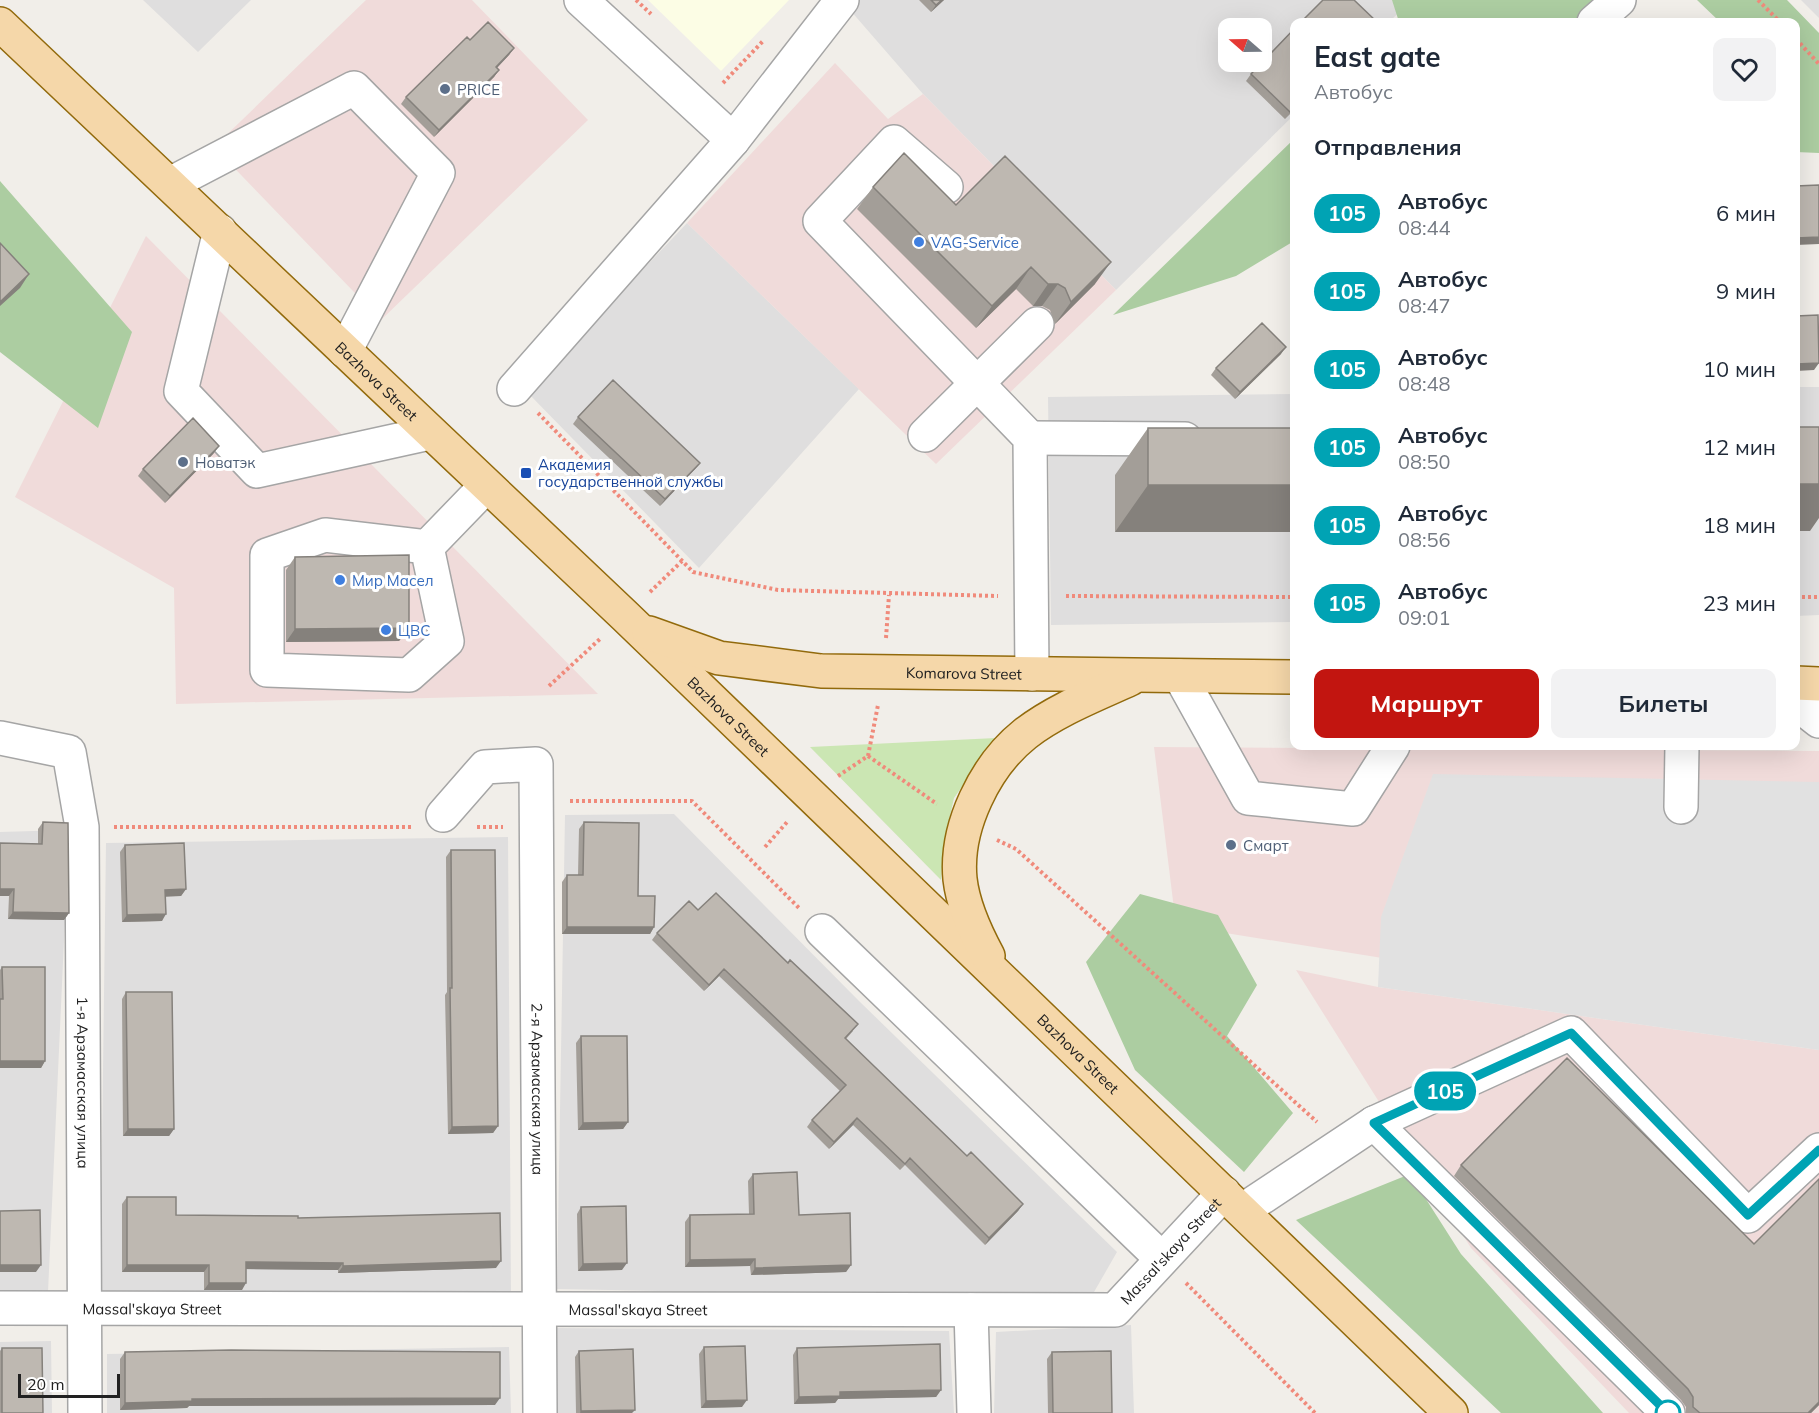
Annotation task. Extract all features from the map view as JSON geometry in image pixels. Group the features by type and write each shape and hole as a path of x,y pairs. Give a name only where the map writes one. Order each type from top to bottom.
{"main road":[{"name":"Bazhova Street","path":"0,24 639,629 1451,1413"},
{"name":"Komarova Street","path":"639,629 719,658 821,671 1290,677"},
{"path":"999,976 966,906 960,878 961,852 976,798 1006,753 1025,734 1072,706 1140,675"},
{"path":"1800,683 1819,684"}],"street":[{"path":"581,0 733,140"},
{"path":"514,389 733,140 842,0"},
{"path":"1599,18 1619,0"},
{"path":"170,184 354,88 438,173 345,351"},
{"path":"946,187 894,142 820,221 1030,438 1032,674"},
{"path":"220,231 181,391 257,471 430,433"},
{"path":"925,435 1037,324"},
{"path":"1030,438 1214,439"},
{"path":"427,547 486,486"},
{"path":"325,535 427,547 447,641 408,675 267,670 267,555 325,535"},
{"path":"1180,676 1248,798 1353,809 1390,750"},
{"path":"1800,706 1819,721"},
{"name":"1-я Арзамасская улица","path":"0,738 69,752 82,827 85,1413"},
{"path":"1681,807 1682,750"},
{"name":"2-я Арзамасская улица","path":"443,815 485,767 536,764 540,1413"},
{"path":"822,931 1162,1259"},
{"name":"Massal'skaya Street","path":"0,1308 1115,1310 1162,1259 1234,1202 1342,1145 1374,1123 1571,1033 1748,1215 1819,1150"},
{"path":"1374,1123 1668,1413"},
{"path":"971,1310 974,1413"}],"path":[{"path":"1758,0 1776,18"},
{"path":"1800,43 1819,64"},
{"path":"514,389 693,572 778,590 889,595 1290,597"},
{"path":"765,847 810,795 868,756 884,672 889,595"},
{"path":"1800,597 1819,597"},
{"path":"868,756 967,825 1016,849 1342,1145"},
{"path":"1162,1259 1315,1413"}],"shaded area":[{"path":"143,0 251,0 198,52"},
{"path":"366,0 472,0 588,120 381,320 214,147"},
{"path":"648,0 789,0 721,71"},
{"path":"860,0 1412,0 1393,18 1290,18 1290,119 1116,290 923,94 850,10"},
{"path":"1801,0 1819,0 1819,18"},
{"path":"835,63 888,119 923,94 1116,290 936,464 687,223"},
{"path":"687,223 859,389 699,568 527,392"},
{"path":"146,236 598,694 176,704 174,588 15,497"},
{"path":"1800,387 1819,387 1819,615 1800,616"},
{"path":"1290,394 1290,622 1051,625 1048,397"},
{"path":"1154,747 1290,748 1290,750 1819,751 1819,1028 1176,925"},
{"path":"1433,774 1819,782 1819,1050 1378,987 1381,917"},
{"path":"674,814 859,1001 1117,1252 1090,1299 557,1289 565,815"},
{"path":"69,830 48,1292 0,1291 0,832"},
{"path":"508,837 511,1298 100,1298 106,843"},
{"path":"1296,970 1378,987 1819,1050 1819,1413 1629,1413 1471,1248"},
{"path":"1131,1325 1134,1413 994,1413 996,1332"},
{"path":"554,1328 949,1331 954,1413 555,1413"},
{"path":"51,1341 52,1413 0,1413 0,1342"},
{"path":"509,1347 511,1413 107,1413 107,1354"}],"green space":[{"path":"1392,0 1594,0 1586,18 1398,18"},
{"path":"1697,0 1787,0 1819,33 1819,153 1800,152 1800,18 1716,18"},
{"path":"1290,143 1290,243 1236,276 1113,315"},
{"path":"0,181 132,332 98,428 0,352"},
{"path":"996,738 954,798 944,842 941,880 810,747"},
{"path":"1140,894 1218,915 1257,985 1227,1036 1293,1113 1244,1172 1135,1070 1086,962"},
{"path":"1410,1174 1461,1254 1603,1413 1501,1413 1296,1220"}],"building":[{"path":"931,0 942,0 936,5"},
{"path":"1323,0 1354,0 1373,18 1305,18"},
{"path":"488,22 514,48 496,67 499,70 439,130 406,97 467,37 470,40"},
{"path":"1290,33 1290,112 1251,74 1253,72 1272,72 1272,52"},
{"path":"904,153 956,205 1005,156 1111,262 1071,302 1065,288 1058,284 1048,284 1031,267 992,306 873,187"},
{"path":"1819,185 1819,237 1800,238 1800,186"},
{"path":"0,243 29,274 0,302"},
{"path":"1818,315 1819,363 1800,364 1800,316"},
{"path":"1262,323 1286,347 1240,392 1216,368"},
{"path":"613,380 700,463 665,499 578,417"},
{"path":"193,418 219,446 170,496 143,469"},
{"path":"1800,427 1819,427 1819,484 1800,484"},
{"path":"1148,428 1290,428 1290,485 1148,485"},
{"path":"409,555 409,628 295,629 295,557"},
{"path":"43,822 68,823 69,913 13,912 14,889 0,889 0,843 42,844"},
{"path":"584,822 639,823 638,896 655,896 654,927 567,927 567,875 583,875"},
{"path":"184,843 186,889 165,890 166,914 127,915 125,845"},
{"path":"451,850 495,850 498,1126 452,1127"},
{"path":"716,893 788,963 790,960 858,1024 845,1038 967,1156 971,1152 1023,1204 989,1238 910,1158 905,1164 857,1118 834,1142 812,1120 846,1085 724,969 709,985 657,933 689,901 698,910"},
{"path":"2,967 45,967 45,1061 0,1061"},
{"path":"126,992 172,992 174,1129 128,1129"},
{"path":"581,1036 627,1036 628,1122 583,1123"},
{"path":"1567,1058 1754,1244 1819,1179 1819,1402 1808,1413 1700,1413 1693,1407 1693,1397 1688,1389 1461,1165"},
{"path":"797,1172 799,1215 850,1213 851,1265 755,1268 755,1259 690,1260 690,1215 754,1214 753,1174"},
{"path":"127,1197 176,1197 176,1215 298,1216 298,1218 500,1213 501,1261 343,1266 343,1263 246,1262 246,1283 209,1283 209,1265 127,1265"},
{"path":"626,1206 627,1263 583,1264 581,1207"},
{"path":"40,1210 41,1265 0,1265 0,1211"},
{"path":"940,1344 941,1390 840,1392 840,1396 799,1397 797,1348"},
{"path":"745,1346 747,1400 706,1401 704,1347"},
{"path":"2,1348 42,1348 43,1413 2,1413"},
{"path":"633,1349 635,1410 581,1411 579,1351"},
{"path":"231,1350 500,1352 500,1398 192,1399 192,1401 125,1403 125,1352"},
{"path":"1111,1351 1112,1413 1053,1413 1052,1352"}],"bus line":[{"name":"105","path":"1668,1413 1374,1123 1571,1033 1748,1215 1819,1150"}],"place":[{"name":"PRICE","path":"445,89"},
{"name":"VAG-Service","path":"919,242"},
{"name":"Новатэк","path":"183,462"},
{"name":"Академия государственной службы","path":"526,473"},
{"name":"Мир Масел","path":"340,580"},
{"name":"ЦВС","path":"386,630"},
{"name":"Смарт","path":"1231,845"}]}
